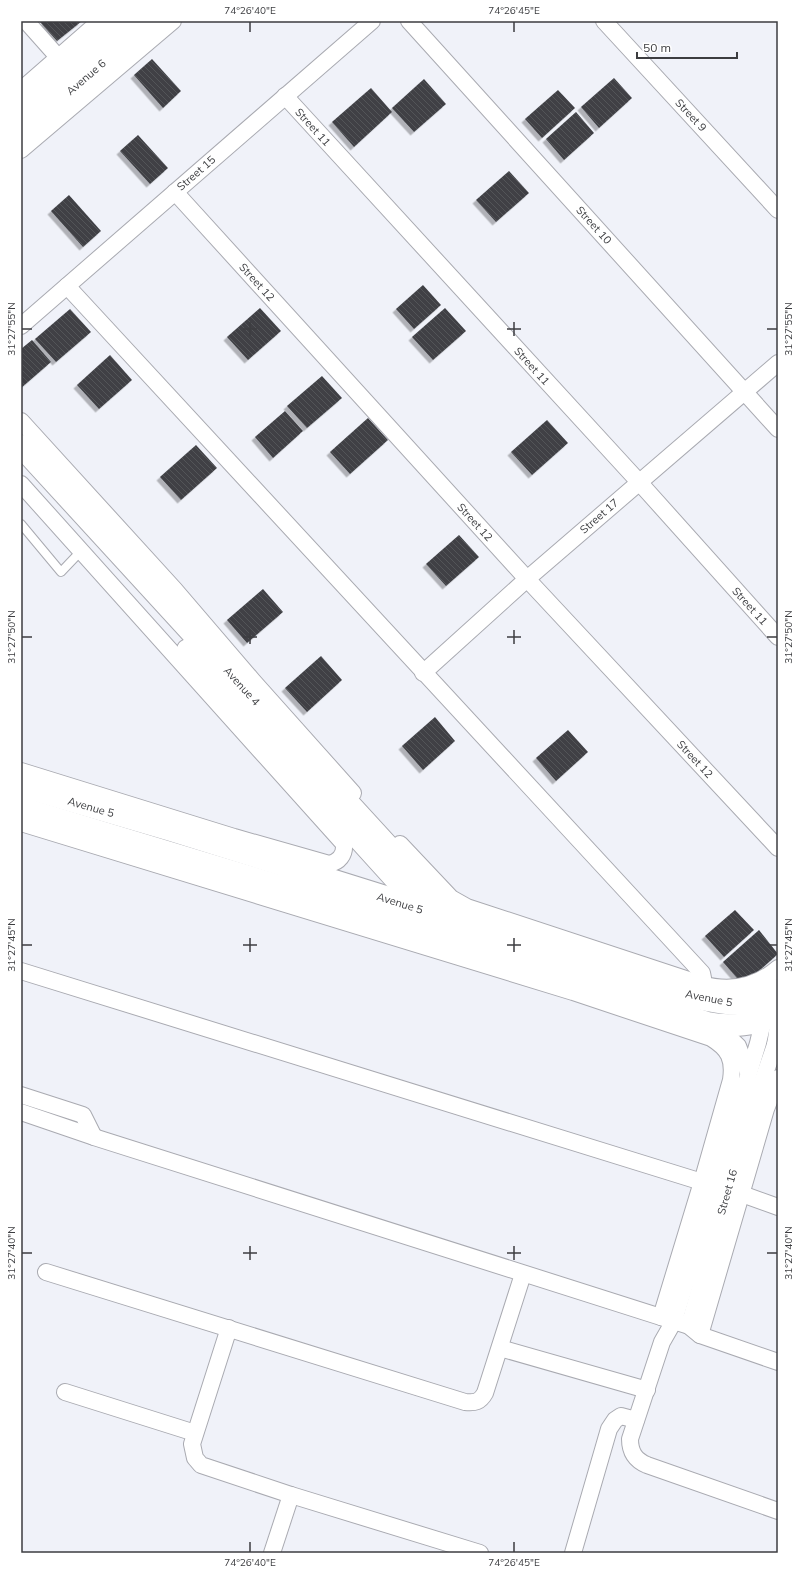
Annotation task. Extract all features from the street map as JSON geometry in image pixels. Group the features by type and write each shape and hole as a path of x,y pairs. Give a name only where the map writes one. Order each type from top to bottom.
{"main road":[{"name":"Avenue 6","path":"21,109 124,21"},
{"name":"Avenue 6","path":"21,132 150,21"},
{"name":"Avenue 4","path":"21,446 437,900 441,905 440,925"},
{"name":"Avenue 4","path":"21,464 411,896 415,901 414,917"},
{"name":"Avenue 5","path":"21,786 178,833 414,917"},
{"name":"Avenue 5","path":"21,808 440,925 581,971 716,1025 743,1024 770,1006"},
{"name":"Avenue 5","path":"581,971 698,998 736,1004 770,1006"}],"street":[{"path":"26,21 58,57"},
{"path":"21,90 100,21"},
{"path":"21,150 173,21"},
{"name":"Street 15","path":"21,326 372,21"},
{"name":"Street 10","path":"409,21 778,429"},
{"name":"Street 9","path":"604,21 778,210"},
{"name":"Street 11","path":"285,96 639,482 778,638"},
{"name":"Street 12","path":"175,192 527,579 778,848"},
{"path":"67,286 702,973 703,978 701,984"},
{"name":"Street 17","path":"424,673 527,579 778,364"},
{"path":"21,421 175,590 253,681 376,819 451,898 492,916 711,987 739,988 763,979 778,968"},
{"path":"21,484 344,844 343,854 340,859 329,864 234,837 21,771"},
{"path":"21,823 558,988 711,1038 722,1044 727,1051 733,1068 722,1187"},
{"path":"21,971 722,1187 778,1206"},
{"path":"770,1006 778,1031 776,1043"},
{"name":"Street 16","path":"694,1331 722,1187 748,1072 762,1026 770,1006"},
{"path":"716,1025 738,1046 748,1072"},
{"name":"Street 16","path":"722,1187 776,1043"},
{"path":"778,1078 766,1109 722,1187 667,1319 662,1342 630,1439 630,1447 634,1456 640,1462 778,1511"},
{"path":"21,1095 83,1115 94,1137"},
{"path":"21,1112 94,1137 667,1319 694,1331 778,1362"},
{"path":"46,1272 473,1403 480,1400 485,1393 523,1274"},
{"path":"229,1328 192,1444 195,1458 201,1465 291,1495 480,1553"},
{"path":"500,1348 647,1390"},
{"path":"65,1392 195,1433"},
{"path":"573,1553 609,1429 615,1420 621,1416 636,1420"},
{"path":"272,1553 291,1495"}],"lane":[{"path":"21,524 61,572 81,551"}],"building":[{"path":"39,21 82,21 57,41"},
{"path":"152,59 181,91 163,108 134,75"},
{"path":"614,78 632,98 599,128 581,107"},
{"path":"424,79 446,104 414,132 392,108"},
{"path":"371,88 392,112 354,147 332,122"},
{"path":"558,90 575,108 542,138 525,119"},
{"path":"576,112 594,133 564,160 546,139"},
{"path":"138,135 168,168 150,184 120,151"},
{"path":"509,171 529,193 496,222 476,200"},
{"path":"69,195 101,231 83,247 51,211"},
{"path":"423,285 441,305 414,329 396,309"},
{"path":"260,308 281,331 248,360 227,337"},
{"path":"445,308 466,331 433,360 412,337"},
{"path":"70,309 91,332 56,362 35,339"},
{"path":"32,340 51,362 21,388 21,349"},
{"path":"110,355 132,380 99,409 77,385"},
{"path":"322,376 342,398 307,428 287,406"},
{"path":"285,411 303,431 273,458 255,437"},
{"path":"368,418 388,440 350,474 330,452"},
{"path":"547,420 568,443 532,475 511,452"},
{"path":"196,445 217,468 181,500 160,477"},
{"path":"459,535 479,557 446,586 426,564"},
{"path":"263,589 283,612 247,643 227,620"},
{"path":"321,656 342,680 307,712 285,688"},
{"path":"435,717 455,741 423,770 402,746"},
{"path":"568,730 588,752 556,781 536,758"},
{"path":"735,910 754,930 724,957 705,936"},
{"path":"759,930 778,954 743,985 723,962"}]}
